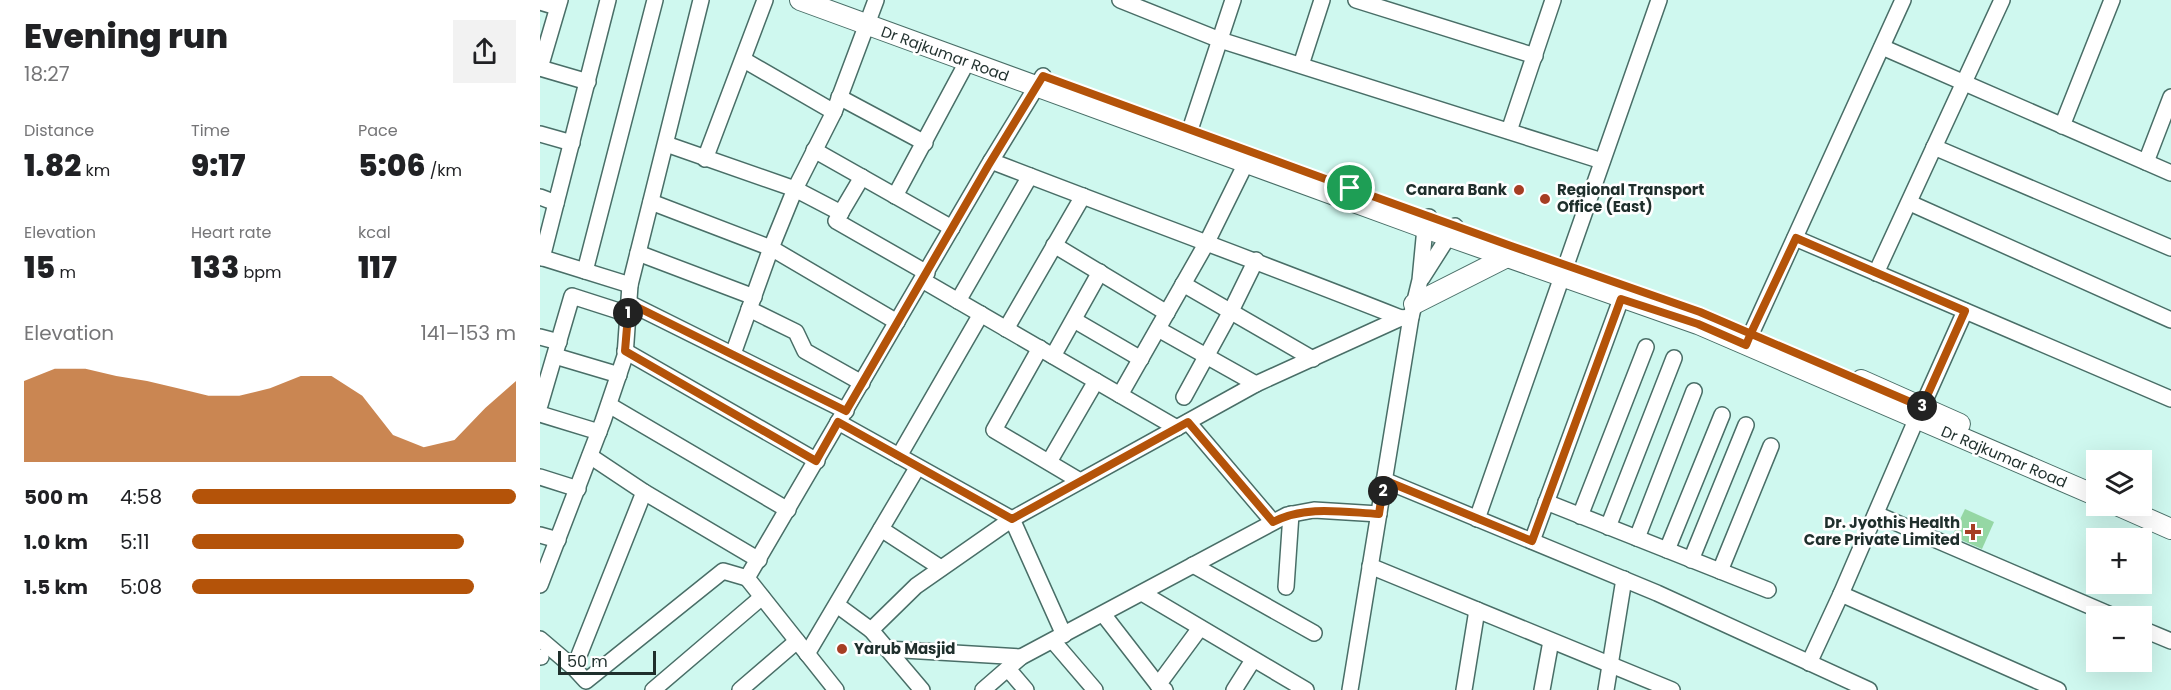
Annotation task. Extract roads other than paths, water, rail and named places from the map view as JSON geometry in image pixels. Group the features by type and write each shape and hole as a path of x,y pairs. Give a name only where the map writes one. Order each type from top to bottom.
{"main road":[{"name":"Dr Rajkumar Road","path":"800,0 871,13 967,62 1040,82"},
{"name":"Dr Rajkumar Road","path":"838,0 1040,82 1427,223"},
{"name":"Dr Rajkumar Road","path":"1188,135 1246,163 1452,231 1564,271 1700,312 1748,339 1919,413 2086,491"},
{"path":"1408,313 1509,251"},
{"name":"Dr Rajkumar Road","path":"1564,271 1621,299 1748,339"},
{"name":"Dr Rajkumar Road","path":"1919,413 2086,479"},
{"path":"2152,506 2171,515"},
{"path":"2143,516 2171,528"}],"street":[{"path":"585,271 655,0"},
{"path":"540,585 619,375 625,351 630,285 700,0"},
{"path":"705,159 765,0"},
{"path":"1120,0 1146,5 1220,40 1602,161"},
{"path":"1188,135 1233,0"},
{"path":"1301,66 1322,0"},
{"path":"1356,0 1535,56"},
{"path":"1509,131 1554,0"},
{"path":"1478,519 1659,0"},
{"path":"1748,339 1903,0"},
{"path":"1876,273 2002,0"},
{"path":"2062,126 2112,0"},
{"path":"607,1 588,82 541,257 630,285"},
{"path":"540,2 558,4 540,68 588,82"},
{"path":"733,354 771,248 795,189 836,104 871,13"},
{"path":"1882,48 2171,173"},
{"path":"744,60 925,143"},
{"path":"896,196 967,62"},
{"path":"747,578 991,161 1040,82"},
{"path":"2146,162 2171,96"},
{"path":"540,134 572,143"},
{"path":"666,144 795,189 841,213"},
{"path":"1934,147 2171,248"},
{"path":"814,150 952,228"},
{"path":"991,161 1206,244 1408,313"},
{"path":"1120,394 1206,244 1246,163"},
{"path":"958,300 1030,176"},
{"path":"862,177 836,221 1006,329 1096,381 1183,425 1273,522"},
{"path":"1006,329 1083,196"},
{"path":"540,197 556,203"},
{"path":"651,202 771,248 897,322"},
{"path":"1910,203 2171,320"},
{"path":"1350,690 1379,514 1408,313 1420,280 1427,223"},
{"path":"1420,280 1452,231"},
{"path":"1796,238 2171,399"},
{"path":"1054,245 1167,313"},
{"path":"638,253 752,303 796,332 805,351 862,383"},
{"path":"1184,397 1256,260"},
{"path":"1080,481 994,430 1047,352 1074,320 1100,272"},
{"path":"1183,284 1313,359"},
{"path":"540,405 572,296 628,308 733,354 842,416 917,468 1012,519 1058,638 1095,690"},
{"path":"1532,541 1621,299"},
{"path":"1809,663 1965,311"},
{"path":"871,630 916,586 1012,519 1256,384 1408,313"},
{"path":"899,456 981,314"},
{"path":"1074,320 1141,359"},
{"path":"1158,329 1256,384"},
{"path":"540,337 557,349 619,375"},
{"path":"1580,516 1646,347"},
{"path":"625,351 816,461"},
{"path":"1608,527 1674,358"},
{"path":"1049,462 1096,381"},
{"path":"1637,538 1694,391"},
{"path":"609,405 788,510"},
{"path":"540,414 599,432"},
{"path":"1667,550 1722,415"},
{"path":"1691,560 1746,425"},
{"path":"1720,571 1771,446"},
{"path":"590,456 644,492 759,560"},
{"path":"740,690 802,647 837,605 917,468"},
{"path":"540,477 578,489"},
{"path":"1384,480 1623,579 1869,690"},
{"path":"574,668 644,492"},
{"path":"1546,502 1768,590"},
{"path":"983,690 1021,657 1291,514 1314,510 1379,514"},
{"path":"1286,586 1291,514"},
{"path":"1876,514 2091,606"},
{"path":"881,529 941,568"},
{"path":"540,535 558,540"},
{"path":"1193,565 1314,633"},
{"path":"1370,566 1672,690"},
{"path":"541,651 574,668 591,685 723,571 747,578 832,689"},
{"path":"1606,690 1623,579"},
{"path":"1142,593 1254,660 1288,685 1306,690"},
{"path":"1841,594 2058,690"},
{"path":"653,690 762,597"},
{"path":"837,605 871,630 922,690"},
{"path":"1464,690 1477,610"},
{"path":"1103,614 1162,687 1200,628"},
{"path":"2152,633 2171,641"},
{"path":"1542,690 1551,641"},
{"path":"887,649 1021,657"},
{"path":"1234,690 1254,660"},
{"path":"1008,669 1026,690"}],"place":[{"name":"Canara Bank","path":"1519,190"},
{"name":"Regional Transport Office (East)","path":"1545,199"},
{"name":"Dr. Jyothis Health Care Private Limited","path":"1973,532"},
{"name":"Yarub Masjid","path":"842,649"}]}
